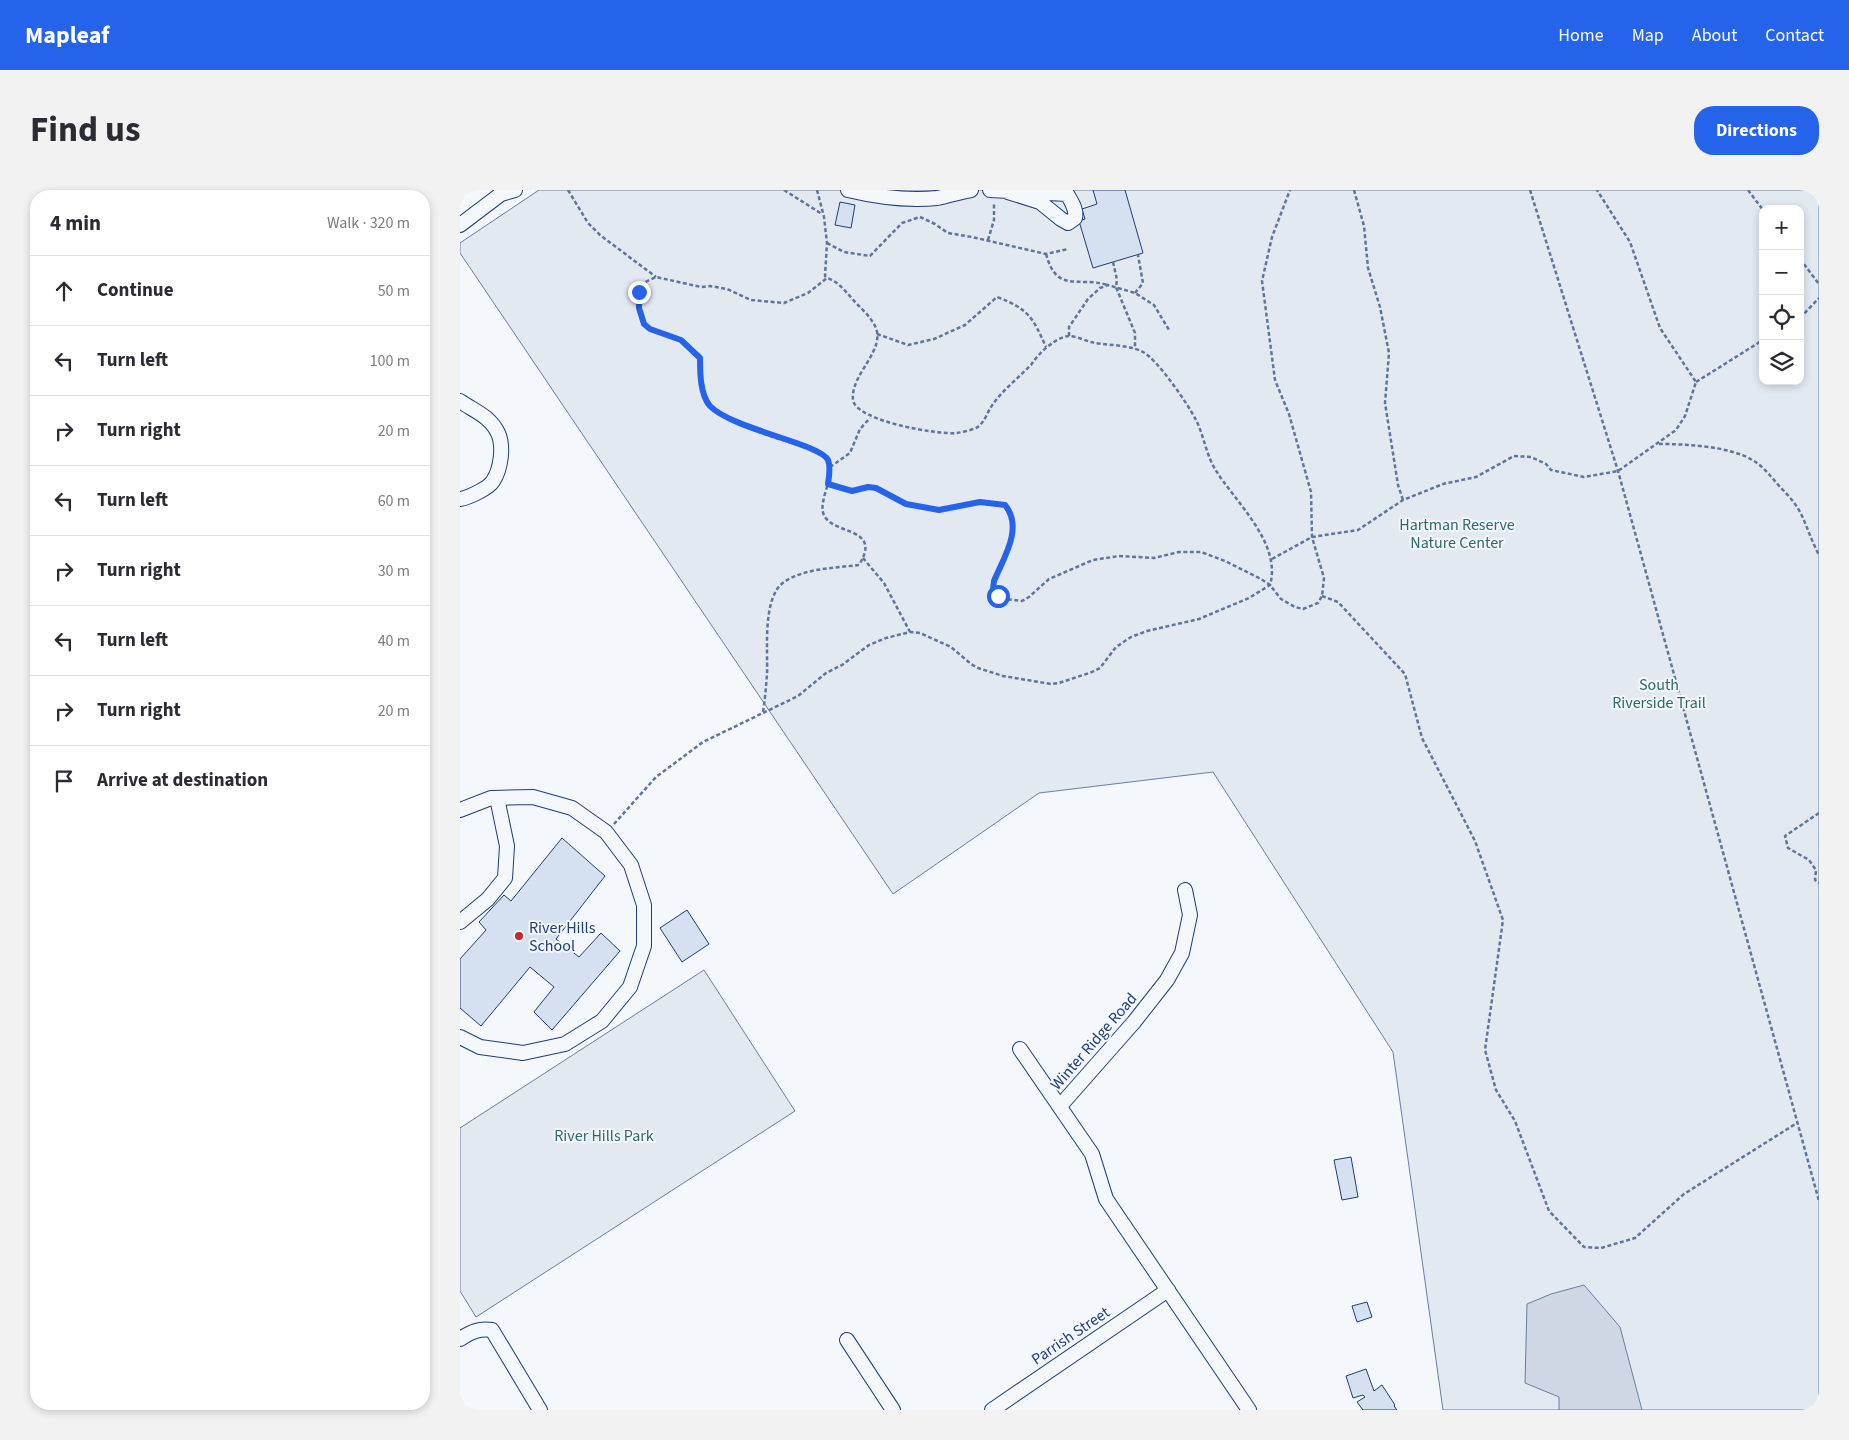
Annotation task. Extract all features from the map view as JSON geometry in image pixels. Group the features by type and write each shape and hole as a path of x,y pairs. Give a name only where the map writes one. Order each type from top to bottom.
{"street":[{"path":"460,225 501,194 516,190"},
{"path":"848,190 871,196 916,200 939,198 971,190"},
{"path":"992,197 1008,192"},
{"path":"460,401 486,416 498,433 502,453 493,482 467,498 460,499"},
{"path":"460,810 491,798 533,797 572,808 606,832 631,865 644,905 644,946 630,987 602,1021 565,1044 523,1053 480,1047 460,1037"},
{"path":"460,922 488,899 504,878 507,846 497,798"},
{"name":"Winter Ridge Road","path":"1185,890 1190,916 1182,953 1167,980 1134,1022 1060,1106 1092,1154 1106,1200 1249,1410"},
{"path":"1020,1049 1060,1106"},
{"name":"Parrish Street","path":"992,1410 1168,1290"},
{"path":"460,1339 470,1332 483,1329 492,1330 540,1410"},
{"path":"847,1340 893,1410"}],"path":[{"path":"568,190 578,208 594,229 656,277 701,287 710,286 727,289 751,300 784,303 808,293 827,278"},
{"path":"784,190 824,215"},
{"path":"606,832 656,777 703,742 798,696 826,673 842,665 870,645 886,638 910,632 920,633 951,647 970,664 978,668 1003,676 1051,684 1077,678 1100,668 1116,647 1131,637 1199,619 1249,598 1270,585 1273,577 1272,560 1265,543 1252,520 1215,469 1207,453 1196,420 1157,362 1144,352 1069,336 1046,347 993,403 982,424 958,433 906,427 871,417 856,407 853,399 856,381 873,352 877,334 875,326 865,312 835,281 825,276 827,243 824,215 817,190"},
{"path":"828,484 852,491 868,487 876,488 906,504 939,510 980,502 1005,505 1011,512 1013,536 994,581 993,589 998,596 1005,599 1022,601 1049,579 1093,560 1119,556 1154,558 1178,552 1200,552 1225,561 1270,585 1281,599 1303,609 1318,603 1322,596 1324,578 1312,538 1311,492 1289,414 1274,380 1262,281 1272,237 1290,190"},
{"path":"1354,190 1364,226 1368,268 1380,307 1389,353 1384,403 1398,484 1404,500"},
{"path":"1530,190 1618,471 1819,1201"},
{"path":"1597,190 1630,242 1660,328 1696,382"},
{"path":"1748,190 1759,205"},
{"path":"988,240 994,220 992,197"},
{"path":"827,243 844,252 870,256 902,223 920,217 936,224 948,233 988,240 1046,254 1068,249"},
{"path":"1046,254 1049,266 1056,276 1066,282 1094,281 1135,293 1154,305 1168,330"},
{"path":"1135,293 1143,283 1138,254"},
{"path":"1113,262 1117,280 1116,287 1135,333 1135,349"},
{"path":"1804,265 1819,284"},
{"path":"656,277 641,284 639,308 644,324 650,329 681,340 700,358 701,382 709,405 730,420 815,449 828,459 830,467 822,508 824,516 830,522 859,535 864,542 865,550 859,565 808,572 785,581 779,586 769,608 766,634 767,674 764,712"},
{"path":"1069,336 1070,327 1088,299 1100,288 1108,285"},
{"path":"877,334 908,345 934,340 965,325 997,297 1013,303 1033,319 1046,347"},
{"path":"1804,314 1819,298"},
{"path":"1272,560 1312,538 1358,530 1404,500 1443,484 1476,477 1514,456 1531,457 1546,464 1551,470 1584,477 1618,471 1676,430 1685,416 1696,382 1759,343"},
{"path":"830,467 850,453 860,429 871,417"},
{"path":"1657,444 1707,447 1739,454 1753,460 1765,470 1793,502 1802,515 1810,539 1819,555"},
{"path":"863,558 884,583 910,632"},
{"path":"1322,596 1338,602 1405,674 1422,738 1475,841 1503,920 1485,1050 1496,1090 1515,1121 1549,1211 1584,1247 1601,1248 1634,1238 1684,1194 1797,1123"},
{"path":"1819,813 1785,836 1788,848 1809,860 1816,870 1815,880 1819,883"}],"green space":[{"name":"Hartman Reserve Nature Center","path":"539,190 1819,190 1819,1410 1443,1410 1393,1052 1213,772 1039,793 893,894 460,253 460,243"},
{"name":"River Hills Park","path":"704,970 795,1111 476,1317 460,1291 460,1128"}],"shaded area":[{"path":"1584,1285 1620,1327 1642,1410 1559,1410 1559,1397 1525,1383 1527,1304 1551,1294"}],"building":[{"path":"1093,190 1125,190 1143,253 1093,268 1079,221 1085,219 1082,209 1097,204"},
{"path":"840,202 855,205 851,228 835,225"},
{"name":"River Hills School","path":"562,838 605,876 556,939 579,957 601,933 620,951 552,1030 534,1012 554,987 530,967 481,1026 460,1008 460,959 486,930 479,922 504,895 511,901"},
{"path":"687,910 709,944 682,962 660,928"},
{"path":"1351,1157 1358,1197 1342,1200 1334,1160"},
{"path":"1367,1302 1372,1317 1357,1322 1352,1306"},
{"path":"1366,1369 1374,1391 1382,1385 1397,1410 1363,1410 1357,1402 1365,1397 1363,1395 1353,1398 1346,1376"}],"place":[{"name":"River Hills School","path":"519,936"}],"route":[{"path":"639,292 639,308 644,324 650,329 681,340 700,358 701,382 709,405 730,420 815,449 828,459 830,467 828,484 852,491 868,487 876,488 906,504 939,510 980,502 1005,505 1011,512 1013,536 994,581 993,589 998,596"}],"park label":[{"name":"South Riverside Trail","path":"1659,693"}]}
